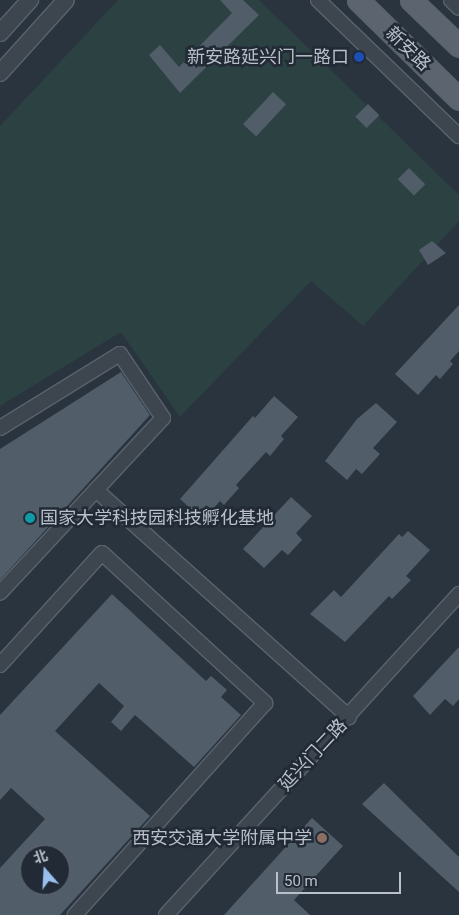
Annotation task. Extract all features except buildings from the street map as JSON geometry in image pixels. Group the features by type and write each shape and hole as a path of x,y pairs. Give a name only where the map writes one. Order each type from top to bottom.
{"main road":[{"name":"新安路","path":"358,0 459,99"},
{"path":"411,0 459,46"}],"street":[{"path":"0,33 30,0"},
{"path":"0,73 66,0"},
{"path":"318,0 459,136"},
{"path":"451,0 459,8"},
{"path":"0,428 120,354 163,418 0,594"},
{"path":"96,490 349,717"},
{"path":"0,666 102,553 265,703 75,915"},
{"name":"延兴门二路","path":"166,915 349,717 459,594"}],"green space":[{"path":"118,0 259,0 459,195 459,221 363,326 311,281 180,417 121,332 0,406 0,126"}],"place":[{"name":"新安路延兴门一路口","path":"359,57"},
{"name":"国家大学科技园科技孵化基地","path":"30,518"},
{"name":"西安交通大学附属中学","path":"322,838"}]}
